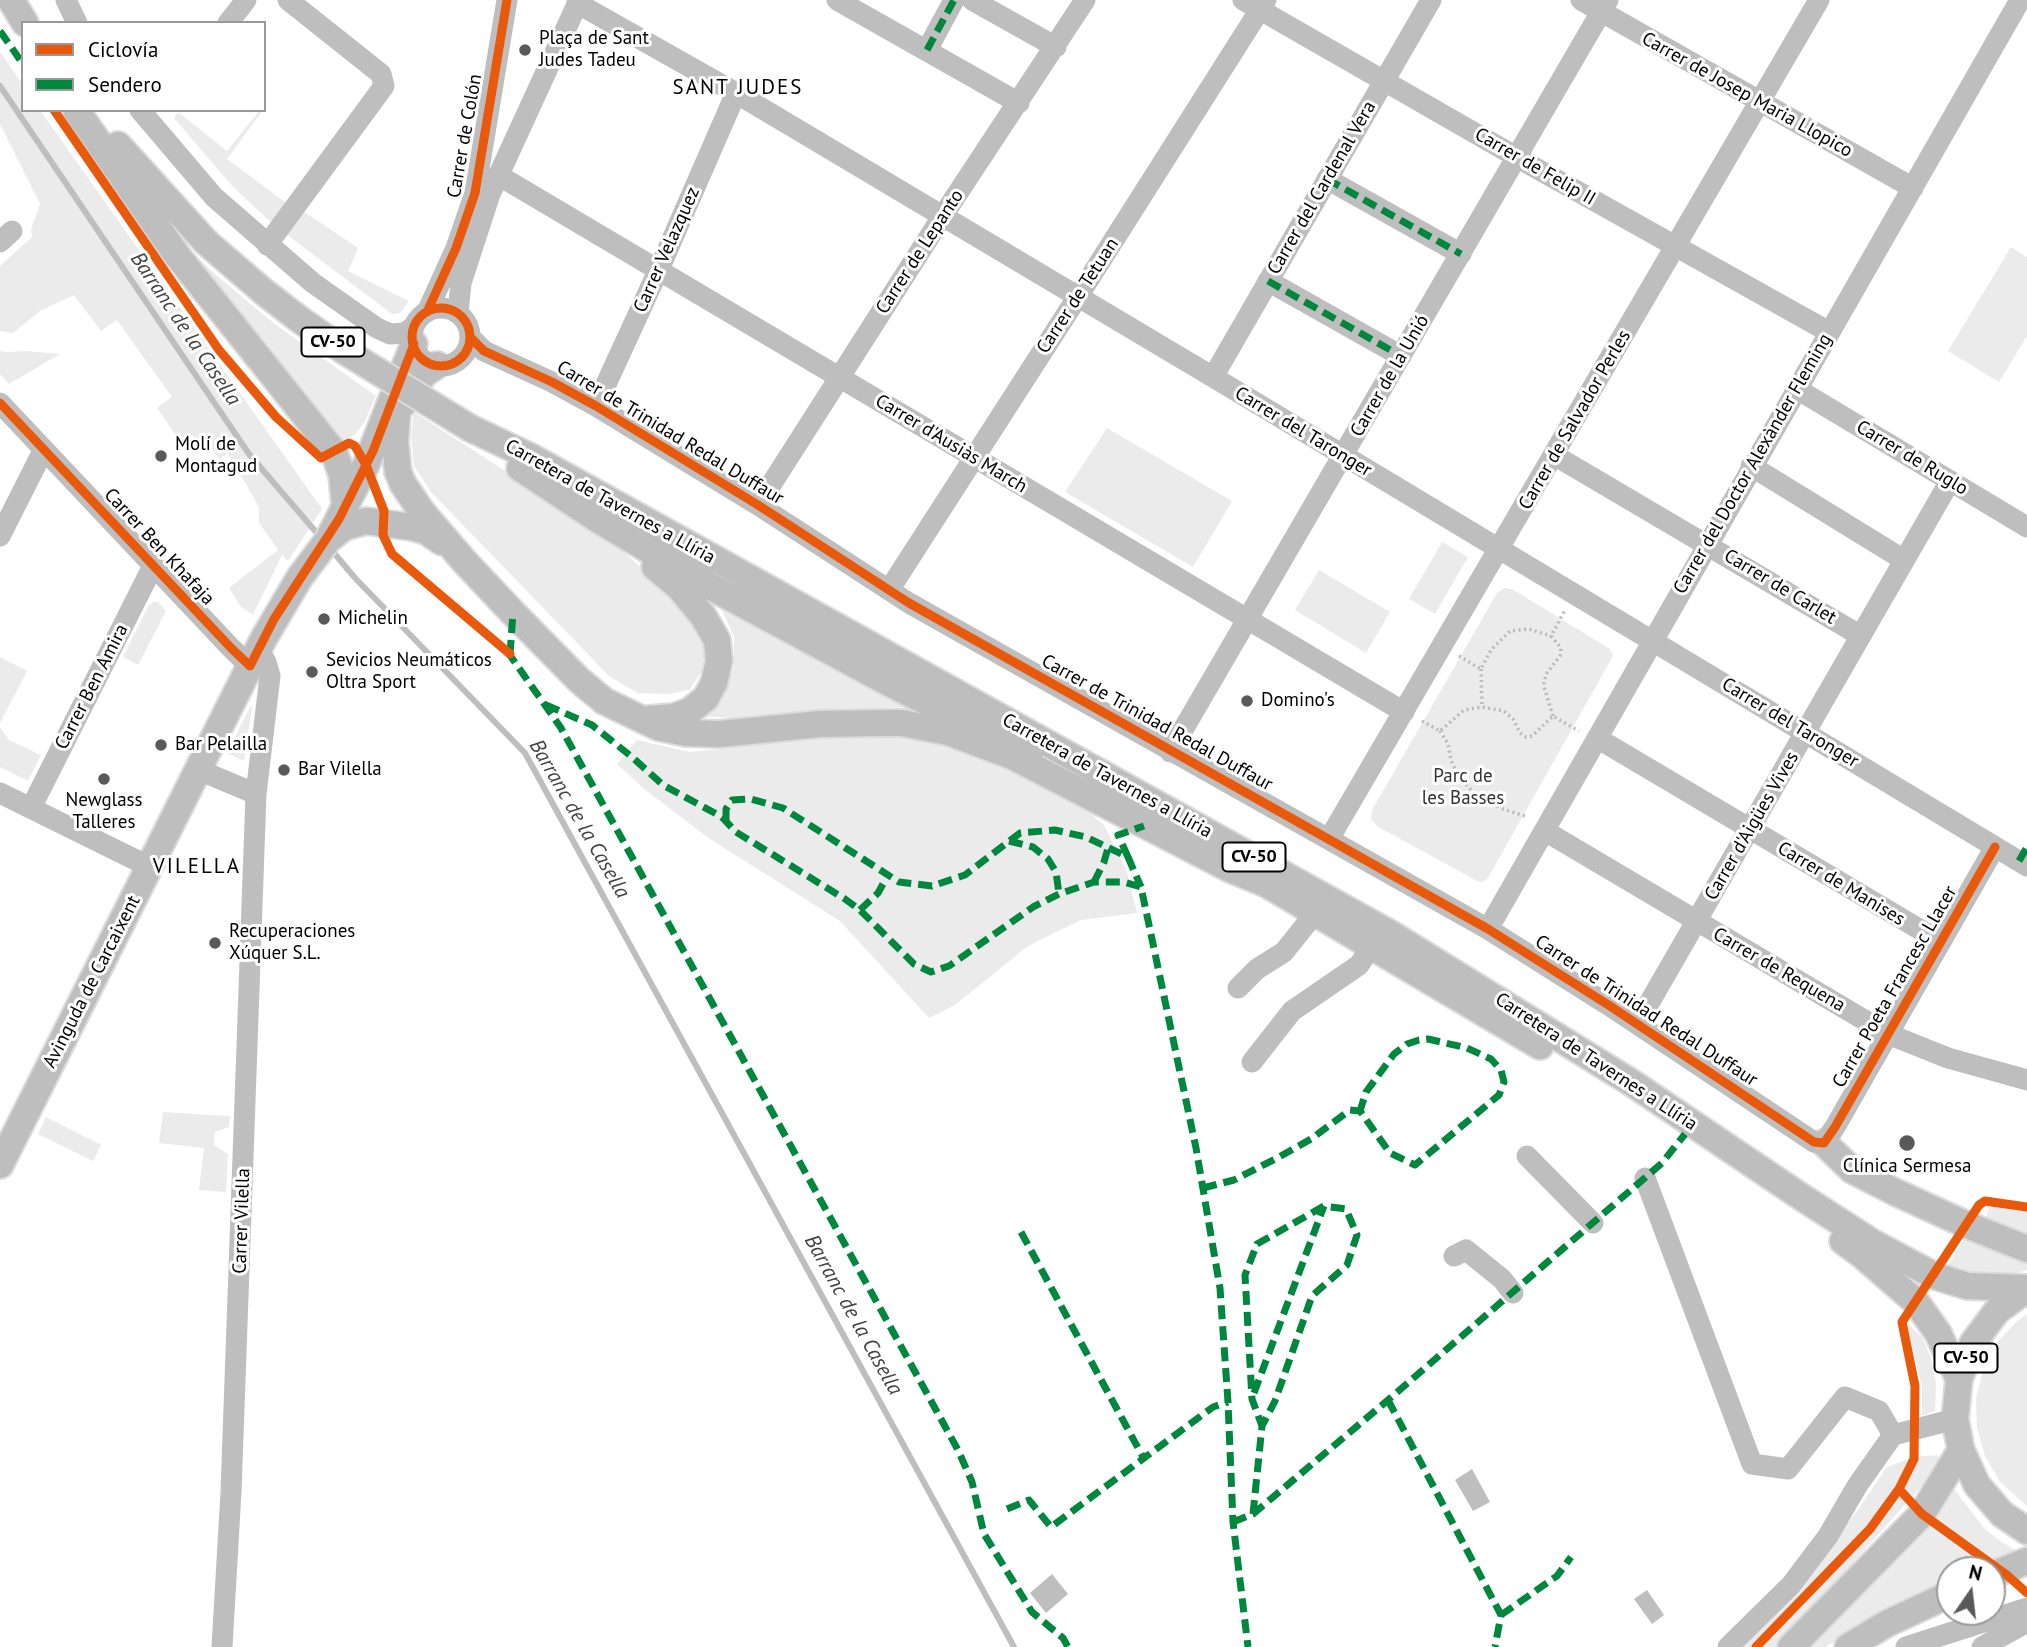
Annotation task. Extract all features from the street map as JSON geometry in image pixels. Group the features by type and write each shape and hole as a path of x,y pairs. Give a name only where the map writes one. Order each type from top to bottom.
{"main road":[{"path":"11,0 24,21"},
{"path":"24,0 36,21"},
{"path":"77,112 176,254 334,452 342,475 339,523 366,521 412,527 440,540 464,561"},
{"name":"Carretera de Tavernes a Llíria","path":"92,112 129,159 206,242 299,319 470,428 545,465 1391,934 1632,1083 1873,1243 1934,1276 1967,1286 2027,1288"},
{"path":"373,452 418,327"},
{"path":"373,452 424,374 443,365"},
{"path":"397,412 396,461 403,484 422,512 464,561 579,680 604,701 636,718 685,733 720,734 820,724 881,723 902,723 948,732 1012,756 1217,863 1264,883"},
{"name":"Carretera de Tavernes a Llíria","path":"470,428 526,472 594,517 802,637 1137,810 1628,1098 1862,1255 1916,1302 1938,1333 1959,1379"},
{"name":"Avinguda de Carcaixent","path":"0,1165 254,658 300,577 339,523 373,452"},
{"path":"594,517 679,587 703,616 717,640 719,662 706,698 690,710 674,717 636,718"},
{"path":"1824,1143 1852,1170 1967,1225 2027,1249"},
{"name":"CV-50","path":"2027,1288 1997,1311 1984,1326 1965,1361 1959,1379 1955,1419 1961,1450 1977,1485 2002,1514 2027,1531"},
{"path":"1791,1647 1922,1514 1961,1450"},
{"path":"2006,1569 2027,1561"},
{"path":"1848,1647 1886,1624 1936,1601"}],"street":[{"path":"66,0 77,21"},
{"path":"230,21 246,0"},
{"path":"267,245 384,86 381,74 288,0"},
{"name":"Carrer de Colón","path":"418,327 456,248 475,193 507,0"},
{"path":"837,0 1019,103"},
{"path":"927,50 954,0"},
{"path":"972,0 1056,47"},
{"name":"Carrer de Lepanto","path":"758,505 1085,0"},
{"name":"Carrer del Cardenal Vera","path":"1213,377 1431,0"},
{"name":"Carrer de Josep Maria Llopico","path":"1581,0 1605,6 1759,102 1913,188"},
{"name":"Carrer de Salvador Perles","path":"1329,839 1819,0"},
{"name":"Carrer del Doctor Alexànder Fleming","path":"1488,929 1536,824 1588,734 1653,640 2020,0"},
{"path":"458,313 459,296 468,259 498,176 578,1"},
{"name":"Carrer del Taronger","path":"578,1 1213,377 1995,847 2024,858"},
{"name":"Carrer de Felip II","path":"1256,3 1517,157 1829,332"},
{"name":"Carrer de Tetuan","path":"888,590 1078,297 1256,3"},
{"name":"Carrer de la Unió","path":"1170,752 1605,6"},
{"name":"Carrer Velazquez","path":"596,406 736,93"},
{"path":"149,114 214,197 313,283 377,328 390,334 400,335 418,327 439,308 458,313 467,323 470,337 464,355 443,365 425,360 418,327"},
{"name":"Carrer d'Ausiàs March","path":"498,176 1404,712"},
{"path":"1327,179 1461,254"},
{"path":"1268,281 1401,356"},
{"name":"Carrer de Trinidad Redal Duffaur","path":"470,337 484,351 596,406 758,505 888,590 1170,752 1488,929 1814,1142 1824,1143"},
{"name":"Carrer de Trinidad Redal Duffaur","path":"443,365 481,364 530,372"},
{"name":"Carrer de Ruglo","path":"1797,389 2027,527"},
{"name":"Carrer Ben Khafaja","path":"0,403 153,566 254,658"},
{"path":"0,536 43,451"},
{"name":"Carrer de Carlet","path":"1554,455 1861,636"},
{"path":"1751,466 1904,560"},
{"name":"Carrer d'Aigües Vives","path":"1637,1024 1950,481"},
{"name":"Carrer Ben Amira","path":"31,808 153,566"},
{"name":"Carrer Vilella","path":"222,1647 231,1492 257,794 270,676 266,662 254,658"},
{"name":"Carrer de Manises","path":"1588,734 1941,942"},
{"path":"198,769 257,794"},
{"path":"0,793 150,867"},
{"name":"Carrer de Requena","path":"1536,824 1696,922 1888,1034 1948,1058 2027,1080"},
{"name":"Carrer Poeta Francesc Llacer","path":"1824,1143 1995,847"},
{"path":"1238,988 1257,969 1284,952 1315,913"},
{"path":"1252,1062 1292,1012 1359,965 1371,947"},
{"path":"1527,1156 1593,1223"},
{"path":"1645,1178 1752,1464 1788,1469 1844,1397 1879,1411 1893,1435"},
{"path":"1454,1256 1466,1250 1502,1279 1513,1293"},
{"path":"1728,1647 1791,1585 1828,1536 1857,1486 1893,1435 1955,1419"},
{"path":"1906,1647 2027,1608"},
{"path":"1982,1647 2022,1625 2027,1619"}],"path":[{"path":"1551,636 1574,594"},
{"path":"1482,707 1481,669 1491,650 1510,631 1529,629 1551,636 1562,652 1545,677 1544,688 1553,716 1588,734"},
{"path":"1450,651 1481,669"},
{"path":"1440,731 1464,710 1482,707 1504,711 1526,737 1532,736 1553,716"},
{"path":"1404,712 1440,731 1448,744 1458,776 1476,795 1536,824"}],"green space":[{"path":"0,52 21,82 21,112 41,112 322,509 288,561 282,555 253,615 240,606 229,588 278,550 259,523 259,507 228,453 219,459 207,441 200,445 193,435 182,444 157,408 172,397 117,320 101,331 74,295 40,311 13,333 0,331 0,266 32,237 31,229 40,204 0,124"},
{"path":"178,112 227,151 258,112 262,112 227,159 289,205 273,224 233,187 174,118"},
{"path":"303,211 358,248 348,271 409,301 400,313 392,314 286,234"},
{"path":"170,231 216,275 276,325 376,396 364,423 355,434 340,444 327,428 324,416 190,260"},
{"path":"2011,247 2027,257 2027,336 1999,382 1948,351"},
{"path":"0,351 60,354 9,384 0,374"},
{"path":"414,412 606,536 683,605 703,637 705,667 689,690 669,694 638,693 610,677 431,492 414,466 411,438"},
{"path":"1107,428 1232,501 1193,567 1065,492"},
{"path":"1442,542 1468,557 1435,614 1409,599"},
{"path":"1319,570 1390,612 1366,653 1295,610"},
{"name":"Parc de les Basses","path":"1504,588 1512,589 1610,649 1613,656 1488,878 1483,882 1377,826 1371,819 1372,810 1497,593"},
{"path":"717,599 921,707 826,709 729,718 703,716 723,694 734,668 734,637"},
{"path":"153,602 158,602 166,611 138,665 123,657"},
{"path":"0,657 27,671 0,723"},
{"path":"252,707 244,761 227,753"},
{"path":"0,727 9,740 41,755 28,781 0,767"},
{"path":"859,735 930,740 963,749 1003,766 1090,813 1104,825 1126,869 1137,913 1081,920 1028,946 955,1005 929,1018 840,921 710,839 644,789 617,764 637,740 690,752"},
{"path":"163,1112 230,1116 229,1127 215,1132 214,1145 228,1154 226,1192 199,1190 204,1148 159,1143"},
{"path":"46,1117 101,1145 93,1161 38,1134"},
{"path":"1995,1206 2027,1211 2027,1237 1988,1222 1988,1209"},
{"path":"1966,1236 2027,1261 2027,1270 2006,1276 1983,1277 1945,1270"},
{"path":"2027,1314 2027,1506 2000,1482 1985,1456 1977,1428 1976,1399 1983,1370 1996,1344"},
{"path":"1908,1324 1922,1337 1931,1358 1936,1384 1935,1411 1922,1416 1922,1388 1906,1329"},
{"path":"1938,1455 1938,1468 1777,1647 1742,1647 1785,1605 1887,1467 1914,1457"},
{"path":"1954,1489 1984,1528 2019,1552 2006,1559 2006,1556 1936,1556 1936,1588 1907,1600 1825,1647 1809,1647 1870,1587"}],"shaded area":[{"path":"1472,1469 1490,1502 1473,1511 1455,1480"},
{"path":"1052,1574 1068,1594 1046,1613 1030,1593"},
{"path":"1647,1590 1664,1615 1652,1624 1634,1599"}],"waterway":[{"name":"Barranc de la Casella","path":"0,86 249,454 322,539"},
{"name":"Barranc de la Casella","path":"329,547 355,578 525,753 1014,1647"}],"marked path":[{"path":"927,50 954,0"},
{"path":"0,31 21,61"},
{"path":"1327,179 1461,254"},
{"path":"1268,281 1401,356"},
{"path":"510,654 513,613"},
{"path":"507,651 561,728 958,1450 972,1482 984,1534 1032,1612 1063,1638 1068,1647"},
{"path":"546,705 592,725 663,785 722,817 736,832 845,899 860,910 914,964 931,972 949,966 1033,907 1059,894 1094,882 1124,882 1141,887 1196,1148 1220,1288 1233,1522 1248,1647"},
{"path":"726,820 726,809 732,800 751,799 783,808 899,882 932,886 965,875 1020,833 1055,830 1086,837 1128,857 1141,887"},
{"path":"1128,857 1118,835 1144,826"},
{"path":"1009,841 1033,847 1048,859 1056,872 1059,894"},
{"path":"2019,861 2027,847"},
{"path":"1094,882 1108,848"},
{"path":"860,910 878,893 888,875"},
{"path":"1203,1188 1234,1180 1279,1157 1311,1139 1350,1110 1360,1111 1390,1153 1415,1165 1499,1095 1504,1082 1501,1070 1491,1059 1467,1048 1428,1039 1419,1040 1407,1044 1394,1054 1366,1092 1360,1111"},
{"path":"1233,1522 1253,1514 1388,1400 1662,1163 1685,1134"},
{"path":"1254,1393 1324,1206"},
{"path":"1253,1514 1262,1426 1275,1401 1312,1296 1347,1265 1357,1235 1346,1209 1324,1206 1257,1244 1245,1275 1252,1399 1262,1426"},
{"path":"1021,1232 1144,1459"},
{"path":"1388,1400 1501,1615 1495,1647"},
{"path":"1007,1509 1029,1500 1051,1527 1213,1407 1228,1402"},
{"path":"1501,1615 1557,1576 1571,1557"}],"cycle path":[{"path":"427,312 456,248 475,193 507,0"},
{"path":"55,112 219,350 276,417 321,458 349,443 355,446 366,465 384,511 383,535 392,554 510,654"},
{"path":"441,308 452,310 465,321 470,337 468,348 457,361 441,366 430,364 417,353 412,337 414,326 425,313 441,308"},
{"path":"470,337 484,351 552,382 596,406 758,505 909,603 1488,929 1610,1006 1814,1142 1824,1143 1835,1127 1995,847"},
{"path":"0,403 250,666 274,619 339,519 373,451 414,344"},
{"path":"1756,1647 1870,1529 1899,1489 1914,1459 1915,1386 1902,1322 1979,1205 1985,1201 2027,1207"},
{"path":"1899,1489 1922,1514 2008,1576 2027,1593"}],"place":[{"name":"Plaça de Sant Judes Tadeu","path":"525,50"},
{"name":"Molí de Montagud","path":"161,456"},
{"name":"Michelin","path":"324,619"},
{"name":"Sevicios Neumáticos Oltra Sport","path":"312,672"},
{"name":"Domino's","path":"1247,701"},
{"name":"Bar Pelailla","path":"161,745"},
{"name":"Bar Vilella","path":"284,770"},
{"name":"Newglass Talleres","path":"104,779"},
{"name":"Recuperaciones Xúquer S.L.","path":"215,943"},
{"name":"Clínica Sermesa","path":"1907,1143"}],"district":[{"name":"SANT JUDES","path":"738,88"},
{"name":"VILELLA","path":"197,867"}]}
